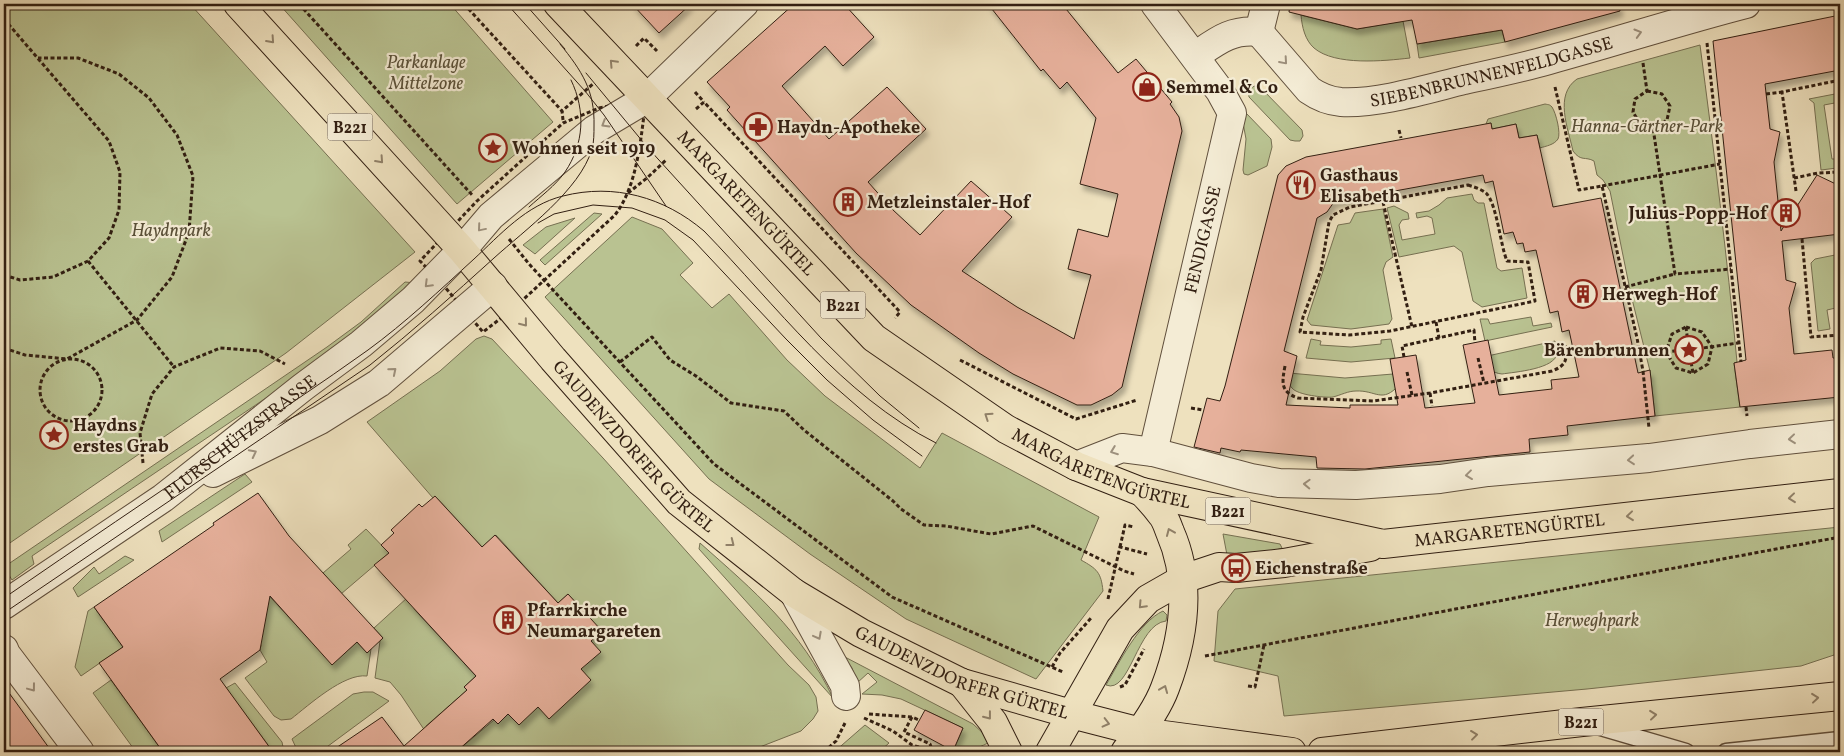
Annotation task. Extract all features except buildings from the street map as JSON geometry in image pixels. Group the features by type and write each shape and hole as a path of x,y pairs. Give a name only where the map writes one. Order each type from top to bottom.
{"main road":[{"name":"GAUDENZDORFER GÜRTEL","path":"238,4 462,250 513,309 553,360 679,502 794,593 861,633 962,683 1071,714 1133,742"},
{"name":"MARGARETENGÜRTEL","path":"558,4 874,338 1006,429 1076,466 1142,492 1383,544 1840,493"},
{"path":"1133,742 1165,689 1181,632 1183,579 1177,549 1163,516 1142,492"},
{"path":"1050,752 1120,629 1148,599 1183,579 1219,567 1236,568 1284,563 1383,544"},
{"path":"962,683 992,722 1008,752"},
{"name":"B221","path":"1322,752 1582,722 1840,696"},
{"name":"B221","path":"1133,742 1292,752"}],"street":[{"name":"FLURSCHÜTZSTRASSE","path":"4,605 163,498 303,387 361,344 413,300 462,250 491,216 594,130 646,99 744,4"},
{"path":"1155,4 1195,56 1214,43 1237,32 1245,30 1259,32 1266,4"},
{"name":"SIEBENBRUNNENFELDGASSE","path":"1259,32 1318,97 1342,102 1380,99 1405,94 1548,60 1746,4"},
{"name":"FENDIGASSE","path":"1154,452 1232,113 1220,91 1195,56"},
{"path":"163,498 320,420 379,383 493,286"},
{"name":"MARGARETENGÜRTEL","path":"1154,452 1242,476 1279,483 1356,485 1440,479 1488,472 1649,458 1840,434"},
{"path":"1076,466 1122,448 1154,452"},
{"path":"794,593 845,686 851,710"},
{"path":"4,649 80,752"}],"lane":[{"path":"1582,722 1686,752"},
{"path":"1726,752 1840,740"}],"path":[{"path":"298,4 491,216 544,281 714,464 892,597 1052,667 1060,653 1096,612"},
{"path":"464,4 562,111"},
{"path":"1703,15 1714,103 1740,362"},
{"path":"4,19 109,141 120,172 119,210 109,238 88,261 53,277 20,280 4,275"},
{"path":"1638,33 1647,91"},
{"path":"4,348 25,355 67,359 78,360 88,364 95,371 102,391 100,402 94,411 85,418 76,421 66,421 57,418 49,412 43,404 40,395 40,385 43,376 48,368 56,362 67,359 137,320 172,277 189,232 193,176 177,134 149,98 120,74 78,58 38,58"},
{"path":"1548,60 1579,190 1720,164"},
{"path":"1766,94 1840,80"},
{"path":"1647,91 1662,94 1670,106 1667,120 1653,128 1640,124 1633,112 1635,99 1647,91"},
{"path":"1782,92 1796,190"},
{"path":"488,328 513,309 544,281 615,215 621,207 628,193 641,140 646,99"},
{"path":"1714,103 1719,102"},
{"path":"1653,128 1676,274"},
{"path":"1399,130 1401,138"},
{"path":"1794,178 1818,173 1840,172"},
{"path":"1468,185 1485,192 1491,201 1502,250 1507,261 1528,262 1535,302 1382,332 1349,335 1300,332 1303,317 1321,270 1329,222 1334,215 1350,207 1411,197 1468,185"},
{"path":"1602,186 1640,355 1648,428"},
{"path":"1410,192 1411,197"},
{"path":"1384,202 1412,327"},
{"path":"1802,239 1811,337 1840,334"},
{"path":"88,261 174,367"},
{"path":"1625,287 1676,274 1731,269"},
{"path":"896,317 903,323"},
{"path":"1436,322 1439,338"},
{"path":"1666,352 1672,334 1686,327 1702,332 1712,347 1708,364 1693,374"},
{"path":"1686,327 1688,343"},
{"path":"1404,357 1402,346 1474,330 1476,343"},
{"path":"620,362 652,336 670,360 696,376 731,403 784,410 804,430 901,509 924,525 946,526 991,534 1033,526 1115,567 1135,574"},
{"path":"1285,366 1282,381 1284,389 1290,395 1298,398 1373,401 1484,384 1552,371 1560,368 1566,361 1565,343"},
{"path":"1682,350 1684,354 1690,356 1696,354 1693,344 1688,343"},
{"path":"1682,350 1683,346 1688,343"},
{"path":"1696,349 1738,343"},
{"path":"143,463 140,433 152,394 174,367 220,348 260,351 285,364"},
{"path":"1640,355 1682,350"},
{"path":"1666,352 1676,368 1693,374"},
{"path":"1690,356 1693,374"},
{"path":"1478,358 1484,384"},
{"path":"958,359 984,374 1076,419 1150,396 1166,401"},
{"path":"1407,372 1412,395"},
{"path":"1430,393 1432,406"},
{"path":"1746,407 1747,418"},
{"path":"1102,606 1108,599 1125,525 1135,527"},
{"path":"1199,658 1840,537"},
{"path":"1120,547 1151,555"},
{"path":"1248,686 1255,687 1264,645"},
{"path":"824,752 836,741 851,710 893,731 912,745 937,752"},
{"path":"866,714 912,717 919,720"},
{"path":"912,717 904,732 930,744 933,752"}],"green space":[{"name":"Haydnpark","path":"4,4 190,4 415,252 286,353 4,547"},
{"name":"Parkanlage Mittelzone","path":"279,4 450,4 553,122 457,204"},
{"path":"1301,15 1357,29 1403,21 1410,58 1360,61 1334,58 1323,54 1308,41 1303,29"},
{"path":"1502,30 1505,42 1419,58 1417,44"},
{"name":"Hanna-Gärtner-Park","path":"1700,45 1729,283 1737,362 1734,363 1740,407 1655,416 1650,371 1631,295 1610,191 1603,180 1597,175 1594,161 1581,158 1573,151 1566,122 1564,103 1570,86 1577,79"},
{"path":"1255,86 1260,87 1302,130 1303,136 1300,141 1290,140 1249,97 1249,90"},
{"path":"1840,93 1840,102 1824,105 1832,159 1836,159 1837,168 1821,170 1814,103 1809,99"},
{"path":"1545,104 1550,105 1554,110 1559,132 1558,139 1547,146 1540,148 1537,135 1519,138 1516,124 1492,129 1491,123 1486,124 1488,119"},
{"path":"1241,112 1246,113 1271,139 1272,147 1267,166 1248,175 1244,174 1243,170 1246,139"},
{"path":"1472,194 1474,200 1478,203 1484,203 1497,268 1501,271 1522,268 1527,298 1482,307 1473,301 1462,252 1454,246 1399,257 1387,208 1394,206 1408,213 1409,219 1402,220 1399,225 1402,240 1435,234 1432,218 1427,216 1417,218 1416,213 1429,211 1447,198"},
{"path":"1383,209 1393,257 1386,262 1383,270 1392,319 1389,324 1351,329 1311,325 1307,320 1338,225 1350,223 1355,213"},
{"path":"594,213 602,214 545,265 540,260"},
{"path":"632,217 662,229 693,263 680,275 712,308 729,294 787,360 825,396 920,468 942,433 1099,517 1081,560 1097,572 1101,579 1103,591 1036,679 906,619 810,554 709,479 545,297"},
{"path":"575,218 535,254 523,245 546,227"},
{"path":"1840,254 1840,307 1827,310 1830,329 1818,331 1811,263 1815,259"},
{"path":"405,282 416,283 303,373 32,556 34,564 12,580 4,567 327,347 361,322"},
{"path":"1531,317 1533,326 1551,323 1552,327 1485,341 1480,319 1488,319 1490,324"},
{"path":"484,336 492,339 603,458 788,665 809,685 816,697 818,711 801,731 747,752 456,752 494,720 498,723 601,631 568,594 558,603 496,535 482,547 436,497 433,498 367,422 440,371 476,339"},
{"path":"1311,339 1321,341 1320,345 1351,347 1381,344 1381,340 1391,339 1395,358 1351,362 1306,358"},
{"path":"1555,341 1557,353 1550,363 1525,371 1502,374 1495,372 1490,369 1483,357"},
{"path":"1289,373 1345,378 1393,374 1399,385 1393,391 1383,395 1356,391 1333,397 1318,396 1305,394 1292,388 1289,381"},
{"path":"245,474 252,482 162,542 159,531"},
{"name":"Herweghpark","path":"1840,527 1840,653 1801,666 1587,689 1284,716 1278,676 1214,661 1218,611 1235,589"},
{"path":"366,529 389,553 341,594 323,573 351,549 348,545"},
{"path":"1223,534 1280,544 1282,548 1273,551 1227,555"},
{"path":"700,543 775,613 806,652 833,698 699,549"},
{"path":"125,556 134,560 78,597 73,588 94,567 99,574"},
{"path":"249,574 332,664 357,642 367,653 371,649 367,676 348,679 317,698 291,719 281,720 274,716 245,678 267,662 260,650 261,645 222,590"},
{"path":"419,587 414,609 476,676 464,687 467,690 426,726 450,752 439,752 401,695 390,682 375,678 380,641 383,638 374,628"},
{"path":"94,607 123,647 81,676 75,667 88,611"},
{"path":"1163,611 1167,615 1166,621 1156,625 1148,634 1121,680 1114,685 1106,685 1138,633 1154,616"},
{"path":"843,656 973,724 984,734 988,743 971,750 953,751 963,728 901,699 882,695 862,694 877,682 868,673 857,683 852,668"},
{"path":"111,680 163,752 136,752 93,693"},
{"path":"235,683 282,742 284,752 273,752 226,688"},
{"path":"373,692 389,701 320,752 298,752 292,739 353,694"},
{"path":"865,725 889,743 879,752 834,752"}],"tram line":[{"path":"507,4 604,115 666,206"},
{"path":"525,4 565,49"},
{"path":"4,613 370,365 433,313 564,194 586,164 592,149 594,114 586,82 575,63 560,44"},
{"path":"586,73 648,148 821,338 880,396 919,428"},
{"path":"529,207 561,177 576,150 581,127 581,115 576,92 571,80"},
{"path":"4,598 368,350 422,306 525,214 550,200 582,192 619,192 638,196 672,209 689,219 704,231 784,318 840,375 902,423 936,443"},
{"path":"538,223 554,214 593,205 632,208 665,220 693,240 827,380 873,420 922,456"}],"place":[{"name":"Semmel & Co","path":"1147,87"},
{"name":"Haydn-Apotheke","path":"758,127"},
{"name":"Wohnen seit 1919","path":"493,148"},
{"name":"Gasthaus Elisabeth","path":"1301,185"},
{"name":"Metzleinstaler-Hof","path":"848,202"},
{"name":"Julius-Popp-Hof","path":"1786,213"},
{"name":"Herwegh-Hof","path":"1583,294"},
{"name":"Bärenbrunnen","path":"1689,350"},
{"name":"Haydns erstes Grab","path":"54,435"},
{"name":"Eichenstraße","path":"1236,568"},
{"name":"Pfarrkirche Neumargareten","path":"508,620"}]}
